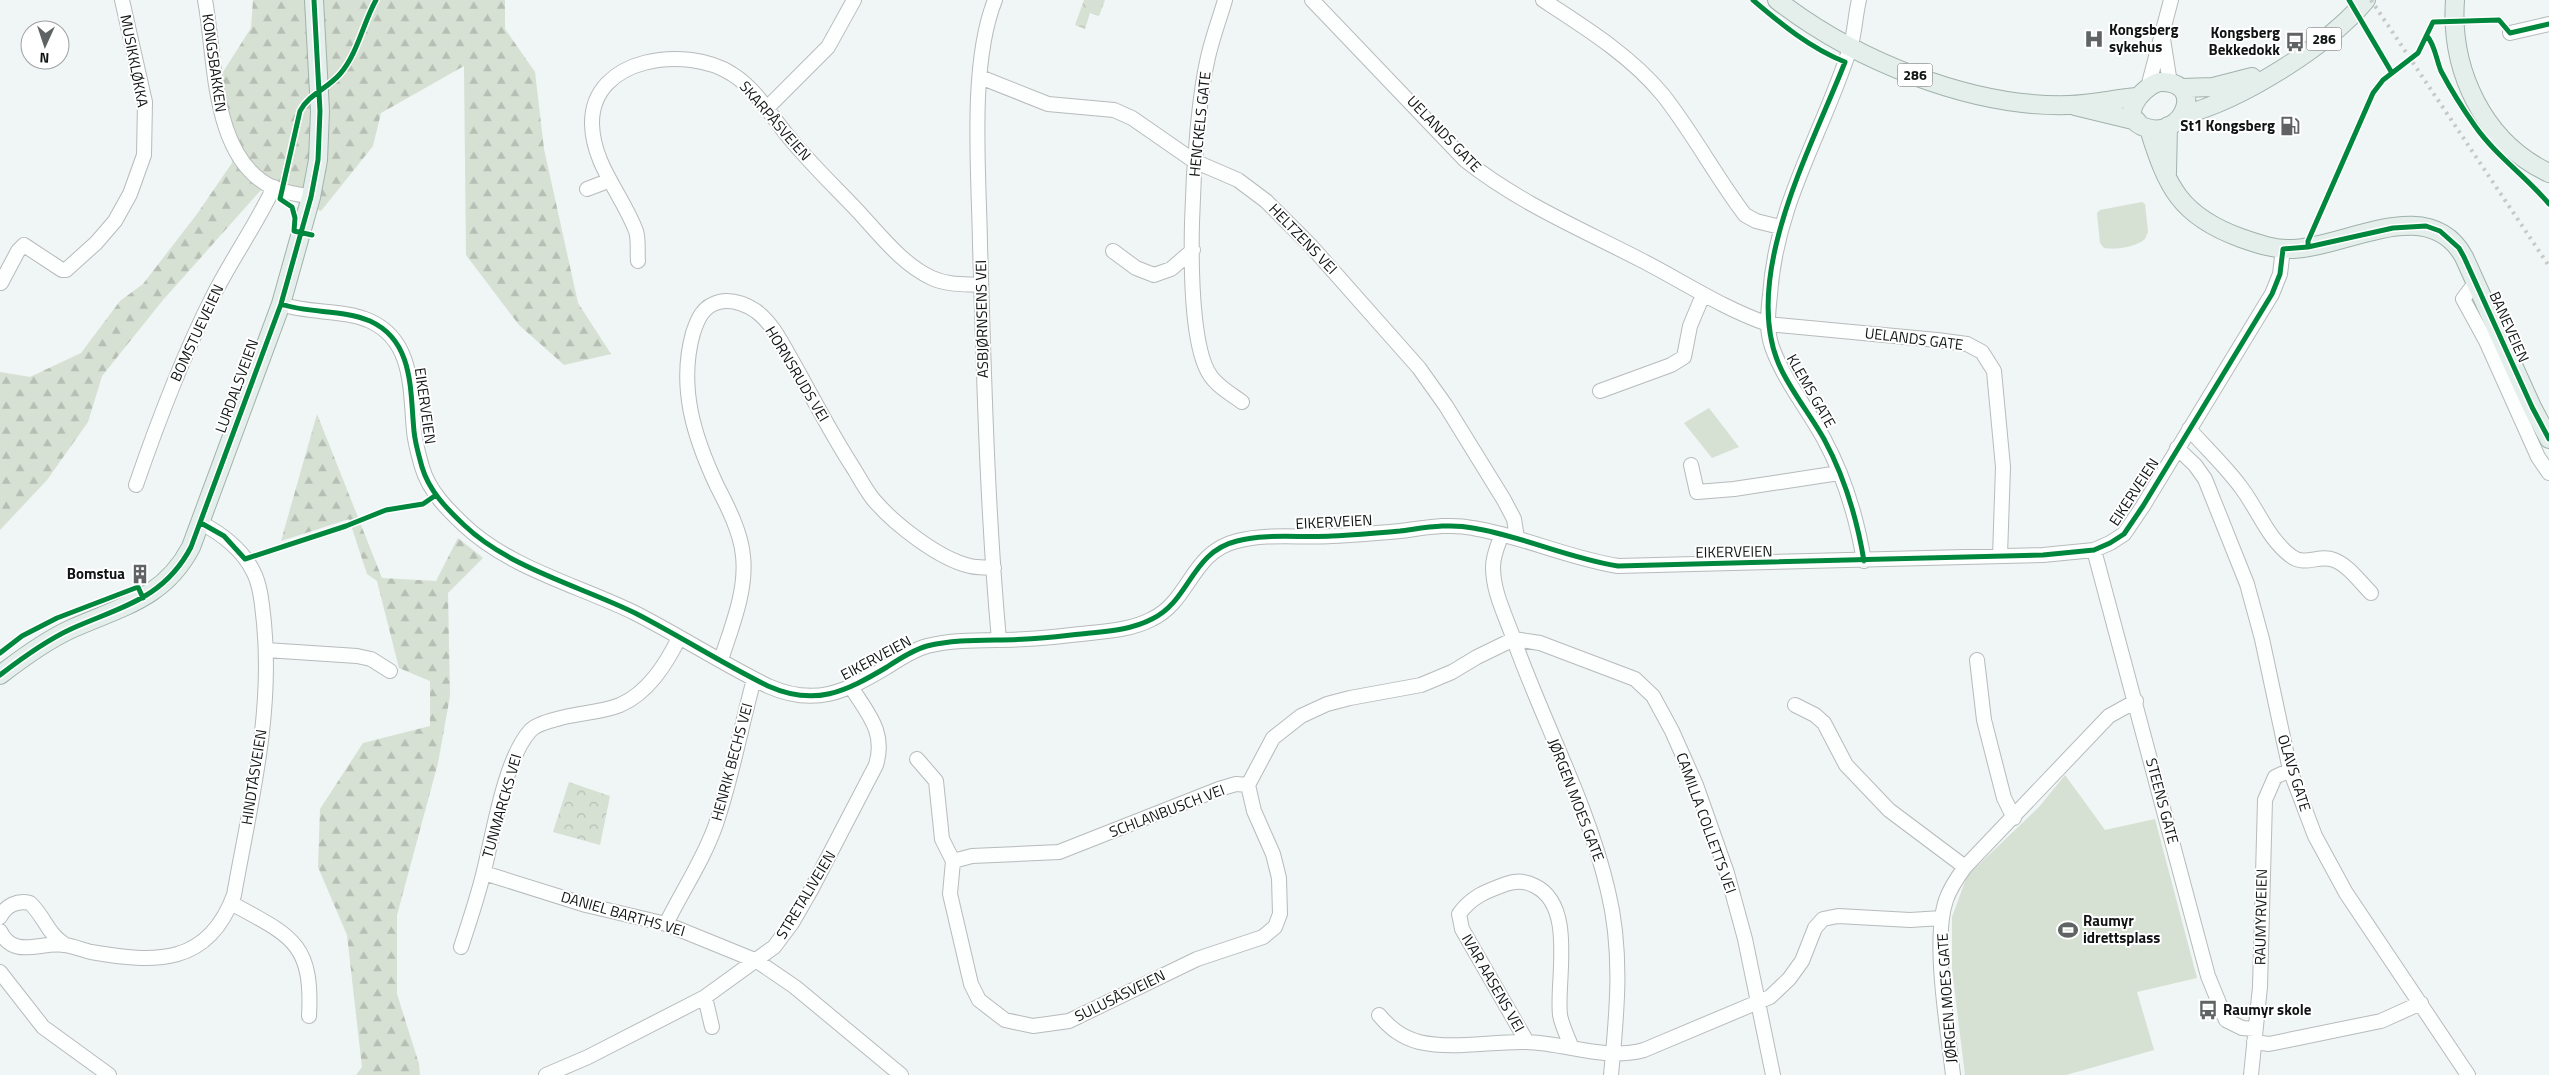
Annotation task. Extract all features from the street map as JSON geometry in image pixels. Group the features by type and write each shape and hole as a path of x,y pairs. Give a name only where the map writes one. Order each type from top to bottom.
{"main road":[{"name":"LURDALSVEIEN","path":"0,675 53,638 154,592 170,578 185,559 201,523 281,304 311,197 318,160 320,111 314,0"},
{"name":"286","path":"1777,0 1806,21 1850,47 1914,74 1968,92 2017,101 2070,105 2143,125 2168,126 2183,115 2208,108 2259,82 2326,37 2366,0"},
{"path":"2454,0 2454,35 2458,58 2466,83 2477,105 2494,128 2515,150 2538,167 2549,172"},
{"name":"286","path":"2070,105 2143,92 2160,82 2175,86 2213,87 2276,71"},
{"path":"2175,86 2187,102 2183,115"},
{"path":"2143,92 2133,109 2183,204 2209,224 2246,240 2284,249"},
{"path":"2167,176 2168,126"},
{"name":"BANEVEIEN","path":"2284,249 2308,247 2393,228 2426,226 2440,231 2459,248 2532,407 2549,439"}],"street":[{"name":"MUSIKKLØKKA","path":"1,283 18,251 24,245 62,270 66,270 96,243 115,221 130,194 144,155 145,102 122,0"},
{"name":"KONGSBAKKEN","path":"205,0 217,96 222,118 230,137 244,162 259,178 274,188 311,197"},
{"path":"768,108 828,46 854,0"},
{"name":"ASBJØRNSENS VEI","path":"995,0 989,15 980,77 978,140 980,285 999,640"},
{"name":"HENCKELS GATE","path":"1225,0 1207,62 1194,161 1193,250 1196,326 1203,359 1210,375 1220,386 1242,402"},
{"name":"UELANDS GATE","path":"1312,0 1466,160 1489,179 1535,207 1642,260 1703,295 1745,316 1768,324 1967,344 1982,352 1994,371 2002,458 2000,556"},
{"path":"1544,0 1593,33 1639,70 1690,134 1745,215 1756,221 1780,227"},
{"name":"KLEMS GATE","path":"1859,0 1850,47 1780,227 1772,262 1768,324 1772,345 1782,372 1825,440 1839,473 1850,504 1864,560"},
{"path":"2143,92 2163,33 2170,0"},
{"path":"2510,32 2549,24"},
{"path":"2163,33 2175,86"},
{"name":"SKARPÅSVEIEN","path":"638,261 636,232 608,181 594,140 592,123 594,108 607,85 621,72 642,63 658,59 687,58 712,63 748,85 768,108 800,152 907,261 930,277 942,282 980,285"},
{"name":"HELTZENS VEI","path":"980,77 1048,104 1114,110 1132,118 1194,161 1238,180 1266,201 1398,341 1446,406 1489,474 1514,519 1517,538"},
{"path":"587,189 608,181"},
{"name":"BOMSTUEVEIEN","path":"136,485 162,412 186,353 213,296 274,188"},
{"name":"EIKERVEIEN","path":"281,304 307,311 360,318 371,322 393,338 401,350 407,365 414,433 422,468 436,496 465,526 496,549 560,581 636,614 754,679 784,693 802,697 819,697 851,687 925,647 943,643 1099,632 1141,624 1166,610 1201,562 1211,552 1237,541 1341,535 1443,526 1471,527 1517,538 1596,563 1618,566 2043,555 2094,550 2124,534 2143,506 2272,294 2280,274 2284,249"},
{"path":"1113,250 1136,268 1154,275 1171,269 1193,250"},
{"name":"BANEVEIEN","path":"2475,283 2463,299 2486,341 2538,457 2549,473"},
{"path":"1600,391 1671,365 1684,357 1690,326 1703,295"},
{"name":"HORNSRUDS VEI","path":"720,660 741,590 743,556 725,502 696,436 689,409 688,363 692,340 697,321 710,305 728,300 745,304 758,312 775,332 840,448 873,499 894,520 951,559 971,566 994,568"},
{"path":"2189,430 2241,487 2271,536 2290,556 2298,561 2315,560 2320,557 2334,560 2342,564 2371,592"},
{"name":"OLAVS GATE","path":"2177,448 2195,465 2204,479 2247,584 2262,639 2290,770 2315,836 2346,893 2422,1003 2468,1075"},
{"path":"1691,465 1697,492 1734,489 1839,473"},
{"name":"HINDTÅSVEIEN","path":"0,931 5,940 17,948 64,944 89,951 132,957 175,956 200,945 217,927 231,903 260,748 267,686 266,650 261,596 253,571 224,536 201,523"},
{"name":"JØRGEN MOES GATE","path":"1502,534 1494,553 1493,567 1502,611 1533,693 1583,812 1609,892 1618,945 1619,981 1611,1075"},
{"name":"STEENS GATE","path":"2094,550 2136,701 2208,976 2220,1010 2226,1020 2254,1036 2278,1042 2382,1021 2422,1003"},
{"name":"TUNMARCKS VEI","path":"461,947 484,873 507,782 520,746 531,730 570,715 620,705 652,682 679,638"},
{"path":"1248,785 1273,738 1301,716 1327,704 1350,698 1421,685 1452,672 1514,639"},
{"name":"CAMILLA COLLETTS VEI","path":"1514,639 1540,643 1620,672 1635,679 1653,696 1696,785 1727,873 1745,939 1773,1075"},
{"path":"266,650 357,656 371,659 390,671"},
{"path":"1977,660 1984,720 2004,798 2014,818"},
{"name":"HENRIK BECHS VEI","path":"666,924 705,852 716,826 754,679"},
{"name":"STRETALIVEIEN","path":"546,1075 588,1057 705,997 758,961 774,947 792,923 876,765 880,751 880,738 851,687"},
{"name":"JØRGEN MOES GATE","path":"1953,1075 1940,948 1942,918 1952,886 1965,867 2014,818 2109,716 2136,701"},
{"path":"1795,705 1815,715 1824,723 1846,765 1890,810 1965,867"},
{"path":"917,759 936,781 942,839 953,861"},
{"name":"RAUMYRVEIEN","path":"2251,1075 2260,987 2265,800 2275,777 2290,770"},
{"name":"SCHLANBUSCH VEI","path":"953,861 972,856 1059,852 1219,789 1236,784 1248,785"},
{"name":"SULUSÅSVEIEN","path":"953,861 950,894 964,960 971,984 979,1000 1005,1020 1033,1026 1069,1021 1197,959 1263,937 1275,927 1280,914 1279,878 1273,854 1254,811 1248,785"},
{"name":"DANIEL BARTHS VEI","path":"484,873 586,905 666,924 758,961 795,987 901,1075"},
{"name":"IVAR AASENS VEI","path":"1527,1042 1462,929 1459,914 1466,904 1478,895 1512,882 1526,881 1541,889 1554,907 1562,935 1560,1016 1572,1048"},
{"path":"0,917 8,907 16,903 30,903 42,916 54,938 64,944"},
{"path":"231,903 261,919 297,946 309,974 309,1016"},
{"name":"IVAR AASENS VEI","path":"1379,1015 1403,1037 1421,1042 1467,1045 1527,1042 1612,1055 1626,1055 1644,1050 1770,997 1789,979 1802,961 1815,928 1823,919 1838,916 1910,920 1942,918"},
{"path":"0,972 43,1027 109,1075"},
{"path":"705,997 712,1027"}],"green space":[{"path":"253,0 505,0 505,29 535,72 544,149 578,303 611,354 564,365 519,325 466,255 464,66 381,113 373,146 321,211 261,190 163,300 102,376 88,422 47,480 0,530 0,372 30,377 81,353 120,301 143,284 197,214 232,163 223,72 251,28"},
{"path":"1084,0 1105,0 1099,16 1090,13 1085,29 1075,25"},
{"path":"2142,202 2145,204 2148,232 2145,239 2126,247 2104,248 2100,243 2097,213 2100,210"},
{"path":"1709,408 1739,447 1712,458 1684,423"},
{"path":"317,414 382,578 436,581 458,538 483,558 448,593 450,696 438,763 397,915 397,994 419,1064 420,1075 356,1075 362,1067 347,935 318,867 320,809 363,743 430,726 430,681 399,668 377,581 367,574 349,519 281,541"},
{"name":"Raumyr idrettsplass","path":"2065,775 2105,830 2155,819 2197,978 2137,992 2154,1050 2066,1075 1965,1075 1952,969 1952,917 1967,876 2039,807"},
{"path":"569,782 610,796 600,845 553,832"}],"railway":[{"path":"2371,0 2549,266"}],"cycle path":[{"path":"0,675 52,639 123,607 154,590 168,579 180,565 191,547 281,304 311,197 318,160 320,111 314,0"},
{"path":"312,235 294,231 295,218 292,207 280,199 300,111 308,100 335,79 346,66 376,0"},
{"path":"1753,0 1808,43 1845,62 1784,215 1773,257 1768,297 1770,336 1782,371 1824,439 1838,468 1854,514 1864,561"},
{"path":"2349,0 2392,73"},
{"path":"2308,247 2308,241 2373,93 2383,80 2418,53 2433,22 2499,20 2510,33 2549,24"},
{"path":"2427,36 2434,48 2441,71 2475,126 2492,147 2549,204"},
{"path":"281,304 359,317 370,321 384,330 395,341 407,368 415,440 425,476 445,506 482,540 523,565 635,613 768,686 785,692 815,696 843,690 872,676 911,652 939,643 1051,637 1114,630 1137,625 1165,611 1175,601 1210,555 1222,547 1237,541 1260,537 1341,536 1436,526 1455,526 1509,536 1581,558 1618,566 2043,555 2094,550 2124,534 2143,506 2272,294 2280,274 2283,249 2308,247 2393,228 2426,226 2440,231 2459,248 2532,407 2549,439"},
{"path":"201,523 224,536 245,559 346,526 386,510 423,504 436,495"},
{"path":"0,653 22,636 57,618 138,587 143,598"}],"place":[{"name":"Kongsberg sykehus","path":"2094,39"},
{"name":"Kongsberg Bekkedokk","path":"2295,42"},
{"name":"St1 Kongsberg","path":"2290,126"},
{"name":"Bomstua","path":"140,574"},
{"name":"Raumyr idrettsplass","path":"2068,930"},
{"name":"Raumyr skole","path":"2208,1010"}]}
